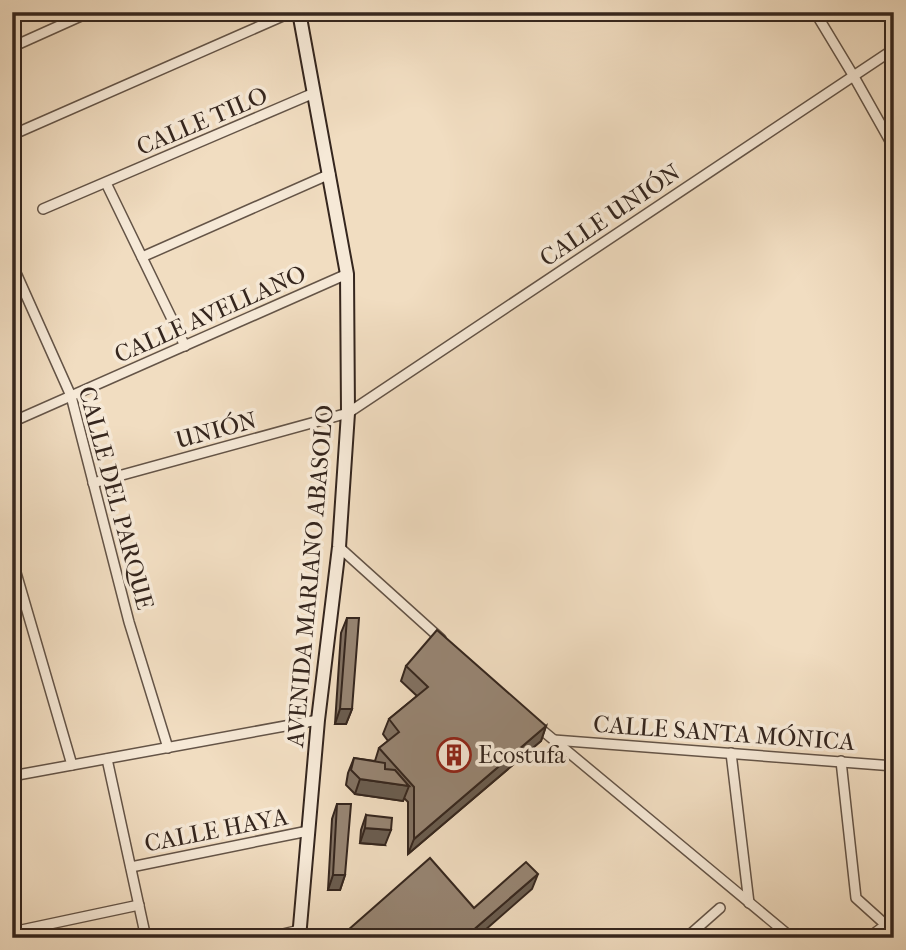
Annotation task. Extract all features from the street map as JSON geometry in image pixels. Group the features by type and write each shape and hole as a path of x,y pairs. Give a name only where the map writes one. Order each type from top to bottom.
{"street":[{"path":"12,47 90,12"},
{"path":"12,135 292,12"},
{"name":"AVENIDA MARIANO ABASOLO","path":"299,12 347,274 348,414 339,547 317,720 299,934"},
{"path":"815,12 894,148"},
{"name":"CALLE UNIÓN","path":"348,414 894,48"},
{"name":"CALLE TILO","path":"43,209 314,93"},
{"path":"142,257 330,174"},
{"path":"106,183 185,346"},
{"name":"CALLE DEL PARQUE","path":"12,264 71,396 129,622 168,748"},
{"name":"CALLE AVELLANO","path":"12,422 347,274"},
{"name":"UNIÓN","path":"93,483 348,414"},
{"path":"339,547 450,648"},
{"path":"12,559 72,765"},
{"path":"12,776 317,720"},
{"path":"532,721 792,938"},
{"name":"CALLE SANTA MÓNICA","path":"552,739 894,766"},
{"path":"731,753 749,903"},
{"path":"107,759 146,938"},
{"path":"841,761 856,898 890,922 868,938"},
{"name":"CALLE HAYA","path":"131,867 308,831"},
{"path":"12,932 139,905"},
{"path":"687,938 720,908"},
{"path":"266,938 299,934"}],"building":[{"path":"347,618 359,618 352,709 340,709"},
{"name":"Ecostufa","path":"437,630 546,726 414,839 414,787 379,748 399,732 389,719 428,687 406,666"},
{"path":"354,758 385,763 385,769 395,770 409,786 360,779 351,770"},
{"path":"337,804 351,804 345,875 333,875"},
{"path":"366,815 392,818 391,830 365,828"},
{"path":"430,858 474,908 526,862 538,874 464,938 339,938"}],"place":[{"name":"Ecostufa","path":"454,755"}]}
